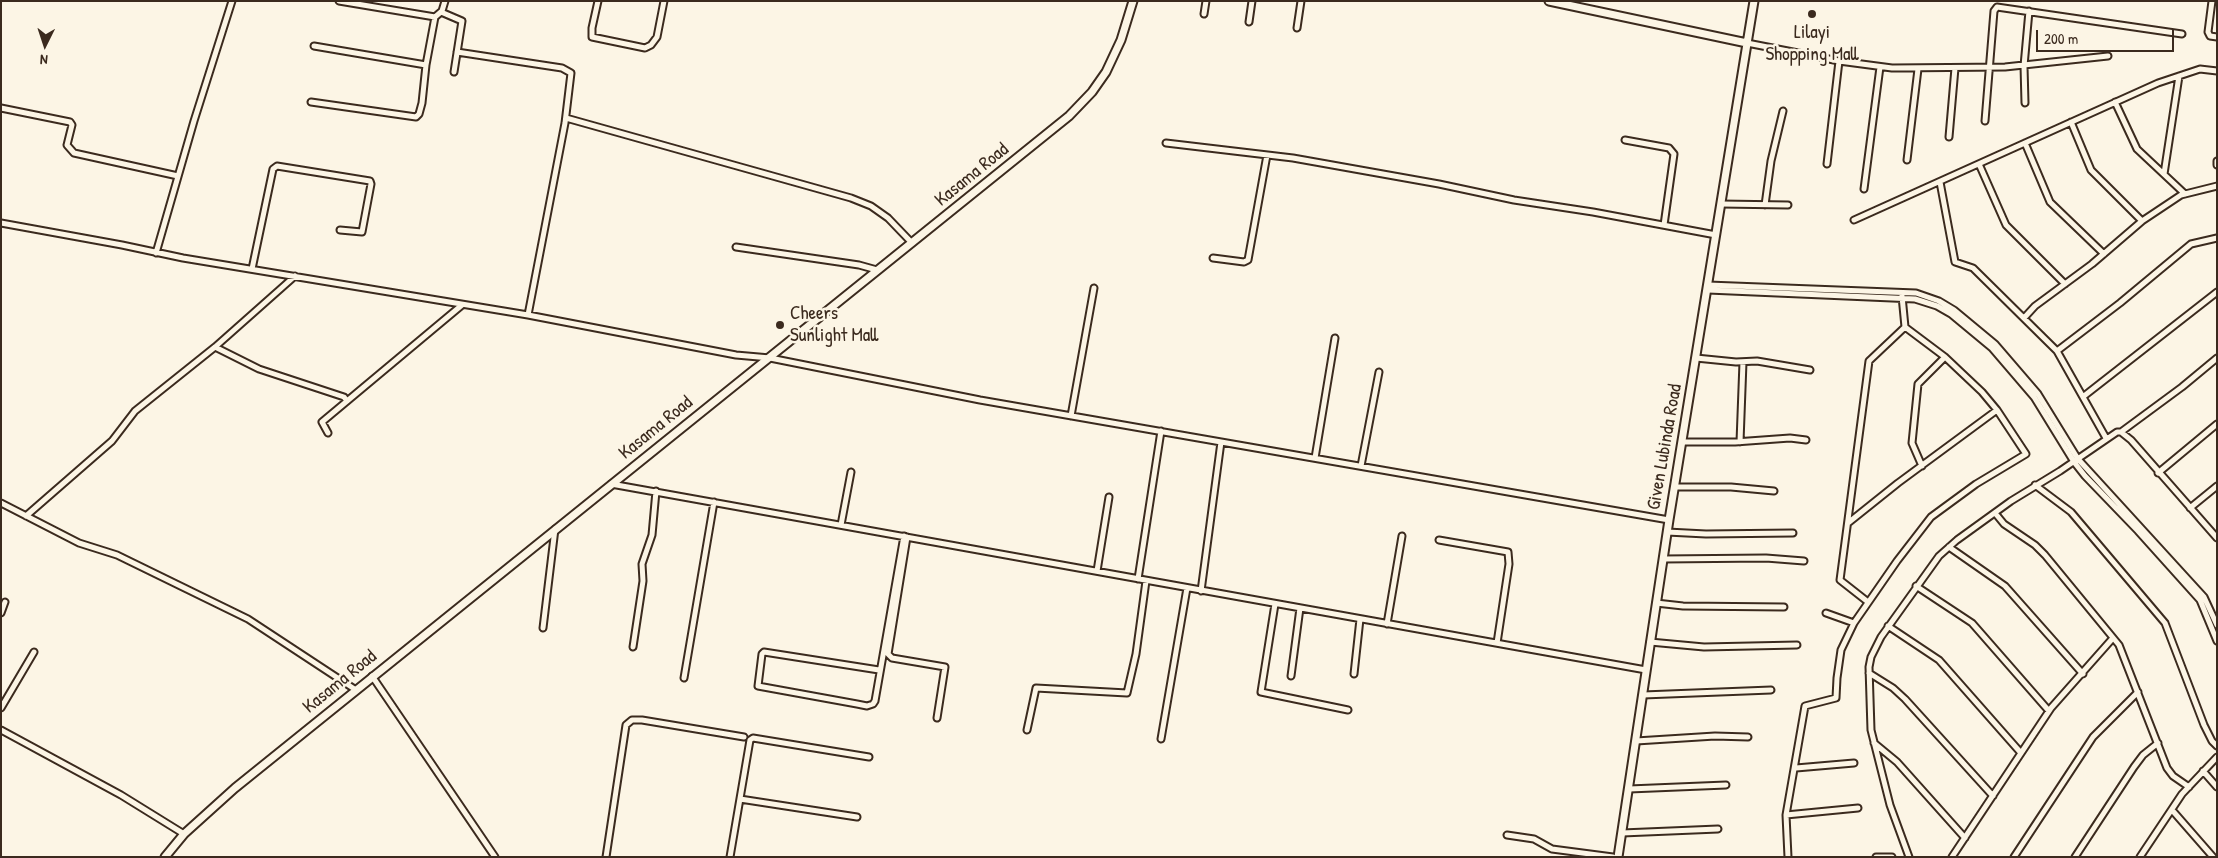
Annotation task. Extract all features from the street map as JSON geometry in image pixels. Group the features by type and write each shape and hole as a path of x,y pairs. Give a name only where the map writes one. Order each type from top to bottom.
{"street":[{"path":"156,253 232,1"},
{"path":"339,1 436,16"},
{"path":"311,102 416,117 419,114 422,103 426,65 436,16 441,12 445,1"},
{"path":"598,1 592,37 645,48 651,45 657,37 664,1"},
{"name":"Kasama Road","path":"165,857 184,834 235,788 1069,116 1092,92 1106,72 1134,1"},
{"path":"1204,14 1206,1"},
{"path":"1249,22 1252,1"},
{"path":"1297,28 1301,1"},
{"path":"1549,1 1880,68 1918,69 2024,66 2108,56"},
{"name":"Given Lubinda Road","path":"1618,857 1669,520 1754,1"},
{"path":"2214,2 2208,32 2210,36 2217,37"},
{"path":"1985,121 1994,8 2029,11 2182,34"},
{"path":"2025,103 2024,66 2029,11"},
{"path":"441,12 462,21 454,72"},
{"path":"314,46 426,65"},
{"path":"457,52 562,68 569,71 572,78 528,315"},
{"path":"1826,164 1839,61"},
{"path":"1864,188 1880,68"},
{"path":"1949,137 1955,68"},
{"path":"1908,160 1918,69"},
{"path":"1854,220 2115,102 2200,69 2217,71"},
{"path":"2164,174 2179,76"},
{"path":"2115,102 2137,149 2185,194"},
{"path":"1,108 70,122 72,125 67,145 74,154 178,176"},
{"path":"1765,205 1771,161 1783,111"},
{"path":"566,118 851,198 871,206 888,218 912,243"},
{"path":"2071,122 2091,170 2142,221"},
{"path":"1625,140 1669,148 1674,154 1664,226"},
{"path":"1166,143 1294,158 1716,236"},
{"path":"2025,143 2054,207 2104,254"},
{"path":"1213,258 1244,262 1248,260 1267,155"},
{"path":"1979,164 2006,225 2065,284"},
{"path":"252,269 273,169 277,166 370,181 362,232 340,230"},
{"path":"1940,182 1955,262 1973,268 2057,351 2106,438"},
{"path":"2024,318 2035,306 2104,254 2142,221 2185,194 2217,186"},
{"path":"1722,204 1788,205"},
{"path":"1,223 122,244 156,253 528,315 736,355 770,358 980,400 1669,520"},
{"path":"2057,351 2120,303 2191,244 2217,238"},
{"path":"736,247 859,265 877,270"},
{"path":"26,516 112,441 135,411 215,347 295,276"},
{"path":"1071,416 1094,288"},
{"path":"1708,288 1902,296 1937,306 1951,314 1992,348 2034,397 2076,460 2200,600 2217,641"},
{"path":"2084,396 2217,292"},
{"path":"1788,857 1786,815 1796,768 1805,706 1836,698 1841,650 1854,623 1931,517 1976,484 2026,454 1997,410 1982,392 1945,357 1905,327 1902,296"},
{"path":"328,433 322,422 462,305"},
{"path":"1868,602 1840,580 1847,524 1869,362 1905,327"},
{"path":"1315,458 1335,338"},
{"path":"215,347 259,369 344,397 347,401"},
{"path":"1922,466 1912,443 1918,384 1945,357"},
{"path":"1696,358 1743,362 1757,361 1810,370"},
{"path":"1909,857 1888,798 1871,730 1869,673 1871,657 1888,626 1939,556 1949,547 1995,513 2106,438 2121,432 2182,387 2217,358"},
{"path":"1740,442 1743,362"},
{"path":"1361,466 1378,372"},
{"path":"1847,524 1898,483 1997,410"},
{"path":"2158,473 2217,424"},
{"path":"1138,579 1160,431"},
{"path":"2121,432 2131,440 2217,538"},
{"path":"1682,442 1740,442 1790,438 1806,440"},
{"path":"1201,591 1221,442"},
{"path":"2076,460 2204,597 2217,625"},
{"path":"841,525 851,472"},
{"path":"611,484 1646,670"},
{"path":"2036,485 2071,512 2165,623 2204,725 2212,741 2217,746"},
{"path":"2190,508 2217,486"},
{"path":"1675,487 1732,487 1774,491"},
{"path":"633,647 644,582 642,564 652,535 656,492"},
{"path":"1097,571 1109,497"},
{"path":"684,678 714,502"},
{"path":"1,503 79,543 116,555 248,618 356,690"},
{"path":"1995,513 2004,524 2035,545 2045,555 2113,638 2125,655 2167,768 2173,776 2189,787"},
{"path":"543,628 556,529"},
{"path":"1668,532 1706,534 1793,533"},
{"path":"879,670 764,652 762,654 758,686 866,706 875,701 879,670 906,536"},
{"path":"906,536 888,654 892,658 945,667 937,718"},
{"path":"1387,624 1402,536"},
{"path":"1439,540 1508,552 1509,564 1497,643"},
{"path":"1949,547 2005,586 2083,674"},
{"path":"1663,559 1766,558 1804,561"},
{"path":"1027,730 1036,688 1127,694 1136,654 1146,581"},
{"path":"1916,586 1972,623 2049,711"},
{"path":"1161,739 1187,588"},
{"path":"1,613 5,602"},
{"path":"1656,603 1683,606 1784,607"},
{"path":"1276,604 1261,692 1348,710"},
{"path":"1291,676 1300,608"},
{"path":"1826,613 1854,623"},
{"path":"1354,674 1360,619"},
{"path":"1888,626 1939,660 2021,753"},
{"path":"1952,857 2049,711 2113,638"},
{"path":"1650,642 1704,647 1797,645"},
{"path":"1,708 34,652"},
{"path":"1869,673 1894,688 1906,699 1993,796"},
{"path":"372,676 495,857"},
{"path":"1643,695 1771,690"},
{"path":"2014,857 2093,737 2138,692"},
{"path":"606,857 622,741 626,725 632,720 642,720 744,737"},
{"path":"1,730 121,794 184,834"},
{"path":"1636,741 1715,736 1748,737"},
{"path":"730,857 749,744 753,738 869,757"},
{"path":"2075,857 2134,767 2143,755 2158,742"},
{"path":"1874,744 1897,762 1965,838"},
{"path":"2143,856 2189,787 2217,757"},
{"path":"1796,768 1854,763"},
{"path":"2203,772 2217,787"},
{"path":"1629,788 1726,785"},
{"path":"740,799 857,817"},
{"path":"1786,815 1858,808"},
{"path":"2172,810 2214,857"},
{"path":"1622,833 1718,829"},
{"path":"1507,835 1534,839 1552,849 1613,857"},
{"path":"1876,857 1892,857"}],"place":[{"name":"Lilayi Shopping Mall","path":"1812,14"},
{"name":"Cheers Sunlight Mall","path":"780,325"}]}
